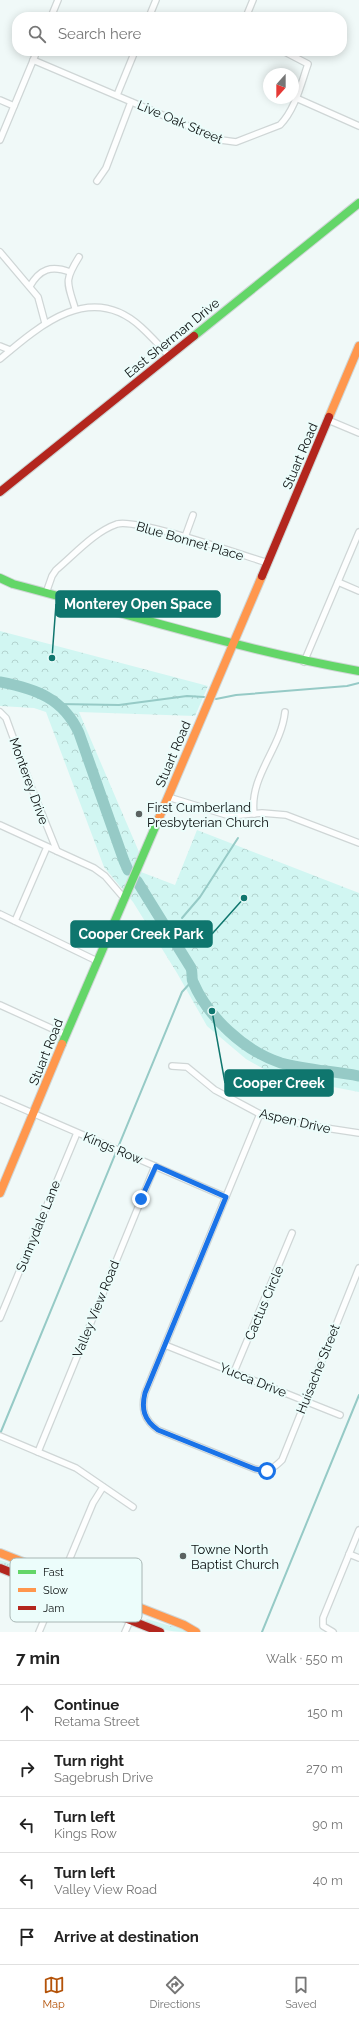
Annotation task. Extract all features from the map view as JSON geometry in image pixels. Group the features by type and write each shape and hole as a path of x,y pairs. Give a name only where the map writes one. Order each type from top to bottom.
{"street":[{"path":"53,12 58,0"},
{"path":"151,12 156,0"},
{"path":"248,12 253,0"},
{"path":"0,140 35,56"},
{"path":"117,95 133,56"},
{"name":"Live Oak Street","path":"293,56 308,64 299,90"},
{"name":"Live Oak Street","path":"33,60 221,140 236,142 280,125 293,104"},
{"path":"299,99 359,126"},
{"path":"0,100 14,106"},
{"path":"97,181 106,168 131,102"},
{"name":"East Sherman Drive","path":"0,492 359,203"},
{"path":"0,252 38,297 45,323"},
{"path":"75,308 67,283 70,272 79,257"},
{"path":"30,286 35,277 48,268 61,269 70,272"},
{"path":"0,359 45,323 75,308 101,308 122,314 141,326 169,356"},
{"path":"0,346 10,350"},
{"name":"Stuart Road","path":"0,1193 123,897 168,797 359,347"},
{"path":"328,420 359,433"},
{"path":"185,537 193,515"},
{"name":"Blue Bonnet Place","path":"46,593 52,576 56,570 97,535 118,524 148,526 268,563"},
{"path":"304,662 359,532"},
{"path":"0,578 13,584 233,645 304,662 359,671"},
{"path":"338,582 359,591"},
{"name":"Monterey Drive","path":"0,712 6,718 46,825 57,850"},
{"path":"254,814 252,802 254,792 261,772 282,733 285,712"},
{"path":"168,797 230,816 254,814 286,815 359,843"},
{"path":"0,825 94,868 105,876 123,897"},
{"path":"15,921 47,847"},
{"path":"0,914 97,961"},
{"path":"0,1004 66,1035"},
{"name":"Aspen Drive","path":"172,1066 187,1067 215,1090 260,1114 306,1126 359,1133"},
{"name":"Kings Row","path":"0,1099 226,1197"},
{"path":"165,1346 260,1114"},
{"name":"Sunnydale Lane","path":"0,1318 77,1133"},
{"name":"Valley View Road","path":"38,1452 156,1166"},
{"name":"Cactus Circle","path":"234,1372 292,1233"},
{"name":"Huisache Street","path":"165,1346 145,1393 143,1402 146,1420 158,1430 255,1469 267,1471 273,1469 282,1460 359,1268"},
{"name":"Yucca Drive","path":"165,1346 340,1415"},
{"path":"0,1436 76,1468 134,1507"},
{"path":"71,1558 93,1503 103,1487"},
{"path":"333,1632 323,1626 323,1618 359,1530"},
{"path":"0,1553 13,1558"},
{"path":"349,1554 359,1558"},
{"path":"0,1568 10,1572"},
{"path":"142,1608 186,1626 196,1632"},
{"path":"39,1632 43,1622"},
{"path":"125,1632 129,1622"},
{"path":"135,1622 160,1632"}],"green space":[{"path":"0,631 208,686 195,716 79,712 139,852 141,872 175,885 197,830 359,893 359,1092 276,1076 246,1059 207,1026 177,973 133,902 104,867 46,712 34,708 0,706"},
{"path":"0,1560 10,1563 10,1567 0,1564"},
{"path":"147,1619 191,1632 161,1629 145,1621"}],"waterway":[{"path":"0,682 25,688 47,697 65,711 72,721 79,733 128,870"},
{"path":"216,699 236,695 347,686 359,683"},
{"path":"59,704 119,705 187,696 204,697"},
{"path":"182,918 200,897 238,838"},
{"path":"137,881 191,968 192,980 200,995 208,1008 229,1031 254,1050 267,1058 281,1063 359,1076"},
{"path":"170,932 178,922"},
{"path":"0,1434 182,992 192,981"},
{"path":"262,1632 359,1395"}],"traffic: fast":[{"path":"194,336 359,203"},
{"path":"0,578 13,584 185,631 271,653 359,671"},
{"path":"62,1044 159,818"}],"traffic: slow":[{"path":"329,417 359,346"},
{"path":"159,818 262,576"},
{"path":"0,1193 62,1044"},
{"path":"0,1553 13,1558"},
{"path":"142,1609 184,1625 196,1632"}],"traffic: jam":[{"path":"0,492 194,336"},
{"path":"262,576 329,417"},
{"path":"0,1568 10,1572"},
{"path":"135,1622 160,1632"}],"place":[{"name":"Monterey Open Space","path":"52,658"},
{"name":"First Cumberland Presbyterian Church","path":"139,814"},
{"name":"Cooper Creek Park","path":"244,898"},
{"name":"Cooper Creek","path":"212,1011"},
{"name":"Towne North Baptist Church","path":"183,1556"}],"route":[{"path":"141,1199 156,1166 226,1197 145,1393 143,1407 146,1420 158,1430 255,1469 267,1471"}]}
